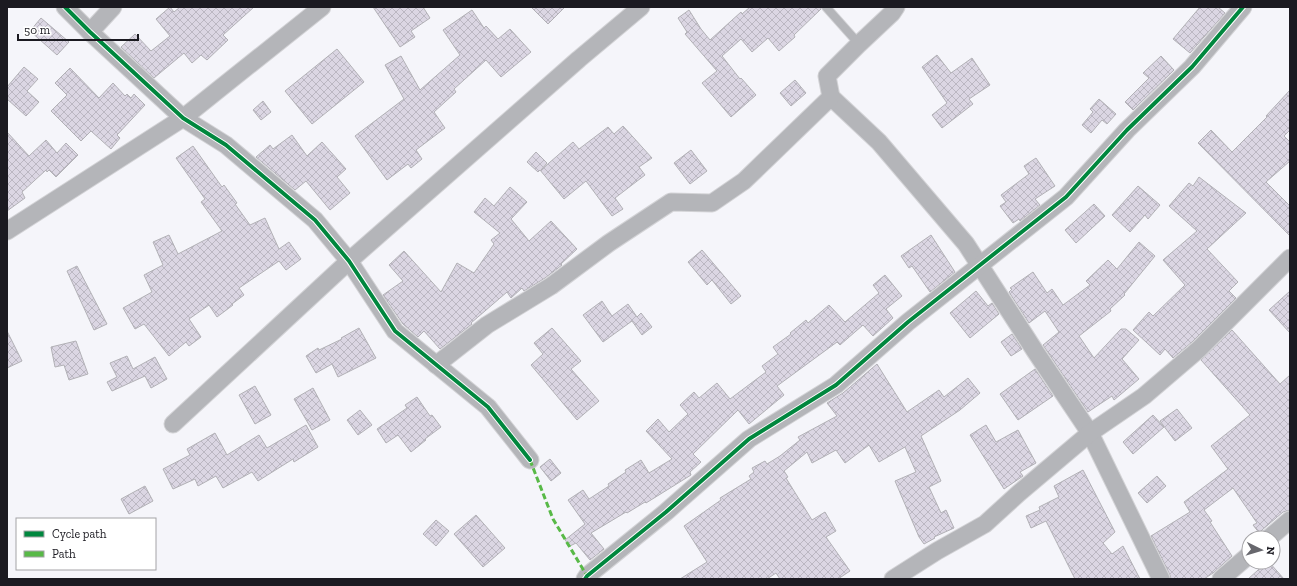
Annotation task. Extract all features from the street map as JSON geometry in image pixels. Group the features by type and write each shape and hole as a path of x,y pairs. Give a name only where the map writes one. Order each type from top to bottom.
{"street":[{"path":"65,7 183,118 226,145 315,220 349,261 395,331 488,407 530,460"},
{"path":"90,32 113,7"},
{"path":"7,231 183,118 322,7"},
{"path":"173,424 349,261 579,59 641,7"},
{"path":"896,7 892,13 827,76 831,97 879,142 966,244 1090,433 1161,579"},
{"path":"585,579 666,512 749,439 836,385 908,322 1066,197 1128,130 1192,67 1242,7"},
{"path":"436,365 487,325 551,286 609,243 671,202 712,203 744,181 831,97"},
{"path":"893,579 937,551 985,524 1090,433 1144,396 1199,349 1290,258"},
{"path":"1278,530 1290,520"},
{"path":"1221,579 1241,562"}],"lane":[{"path":"826,7 859,44"}],"building":[{"path":"170,7 174,12 180,7 254,7 223,35 228,40 207,60 201,55 192,63 184,53 154,78 121,47 135,34 151,51 170,36 156,19"},
{"path":"373,7 423,7 430,18 411,31 415,37 400,47"},
{"path":"531,7 565,7 548,24"},
{"path":"750,7 821,7 821,9 794,35 795,37 779,51 768,38 752,52 741,39 722,56 740,79 741,78 756,95 731,117 702,83 717,71 685,34 687,32 678,18 689,10 710,40 741,12 742,14"},
{"path":"1200,7 1218,7 1225,13 1190,53 1173,39"},
{"path":"472,10 484,28 486,26 498,39 510,29 531,52 501,77 486,60 454,89 456,92 434,112 445,128 416,150 422,159 411,168 408,164 387,180 355,136 404,99 385,65 401,56 420,90 460,55 443,30"},
{"path":"41,18 69,42 57,55 30,31"},
{"path":"337,49 364,82 312,124 285,91"},
{"path":"937,55 951,73 972,58 990,85 969,99 973,104 942,128 932,115 947,103 922,67"},
{"path":"1161,56 1174,70 1133,110 1125,102 1149,78 1143,73"},
{"path":"24,67 38,79 27,91 39,102 26,116 7,99 7,87"},
{"path":"70,68 99,98 113,83 125,96 127,94 131,98 134,94 145,105 117,135 120,138 111,149 91,131 81,141 51,111 67,95 55,83"},
{"path":"795,80 806,93 791,106 780,93"},
{"path":"1290,90 1290,130 1284,136 1290,142 1290,161 1266,182 1290,206 1290,236 1198,143 1211,130 1232,152 1267,117 1266,116"},
{"path":"1099,99 1116,114 1107,124 1102,120 1091,133 1082,125 1093,112 1090,109"},
{"path":"263,101 271,112 261,120 253,110"},
{"path":"623,126 652,158 639,167 645,175 615,198 623,209 612,216 586,181 564,199 540,170 538,172 527,162 536,152 547,163 541,170 573,142 579,149 608,127 614,134"},
{"path":"7,132 29,156 46,140 57,153 66,143 78,155 56,177 49,170 47,172 46,170 22,192 25,198 7,211"},
{"path":"292,135 307,156 322,142 346,169 337,177 350,193 330,210 306,181 295,190 256,157 270,145 273,149"},
{"path":"193,146 222,187 224,185 237,203 235,204 250,225 265,218 279,249 289,242 301,259 286,270 279,261 239,288 244,295 217,317 209,305 189,319 201,337 189,346 186,342 169,356 144,324 135,329 123,308 152,292 144,275 163,265 153,242 169,235 178,254 222,231 201,202 205,199 176,158"},
{"path":"691,150 707,171 690,184 674,163"},
{"path":"1036,158 1055,186 1035,199 1040,205 1020,221 1019,219 1013,223 1000,206 1006,202 1001,195 1029,174 1024,166"},
{"path":"1199,177 1246,213 1207,249 1238,282 1229,291 1236,298 1192,342 1173,358 1165,349 1160,355 1133,330 1149,312 1153,316 1185,285 1163,260 1197,231 1169,206 1189,183 1193,186"},
{"path":"1138,186 1160,205 1148,219 1145,215 1130,232 1112,215"},
{"path":"510,187 527,202 511,219 529,241 551,221 577,249 561,264 562,265 524,291 522,288 511,298 507,292 471,323 472,324 440,349 424,331 418,337 403,324 383,295 403,281 389,265 404,251 441,292 457,263 474,273 494,244 491,240 500,233 474,212 485,198 494,206"},
{"path":"1094,204 1105,216 1076,243 1065,230"},
{"path":"931,235 955,272 930,292 912,266 909,268 901,256"},
{"path":"1139,242 1155,256 1124,294 1125,295 1110,309 1111,311 1079,336 1094,358 1121,329 1126,329 1139,340 1122,359 1139,379 1114,400 1112,396 1088,412 1043,345 1059,332 1045,311 1029,323 1009,292 1012,289 1010,288 1033,272 1047,293 1052,289 1063,305 1090,285 1086,281 1108,260 1117,269"},
{"path":"702,250 741,296 731,304 712,280 707,285 688,262"},
{"path":"77,266 107,324 94,330 67,271"},
{"path":"885,275 902,296 886,309 893,318 873,336 863,325 840,345 837,342 777,386 784,395 749,424 738,410 693,454 701,462 690,472 691,475 646,503 645,502 627,513 626,512 591,533 604,549 590,560 576,543 570,546 565,540 585,524 568,500 583,490 589,499 609,486 608,484 626,472 625,470 641,460 649,473 672,459 646,431 658,419 669,432 688,414 680,405 694,392 699,398 717,383 730,399 766,372 762,366 778,354 773,347 791,334 790,333 806,320 808,323 829,305 845,322 879,293 873,285"},
{"path":"976,291 988,306 992,303 999,314 970,338 950,313"},
{"path":"1290,291 1290,333 1269,310"},
{"path":"602,301 612,316 628,304 637,317 641,313 652,327 642,335 632,321 603,342 583,315"},
{"path":"359,328 376,358 338,377 332,364 316,373 306,356 318,348 319,350 342,339 341,338"},
{"path":"552,328 581,361 571,369 599,401 577,420 531,365 543,354 534,343"},
{"path":"1232,330 1280,384 1290,375 1290,510 1283,512 1262,530 1257,530 1253,525 1257,523 1233,488 1204,510 1232,556 1204,579 1171,579 1151,536 1190,512 1184,502 1228,469 1211,446 1250,415 1201,360"},
{"path":"7,331 22,361 7,368"},
{"path":"1012,334 1022,349 1011,356 1001,342"},
{"path":"76,341 88,374 69,380 64,365 55,367 51,347"},
{"path":"127,356 133,369 155,357 167,379 151,388 145,376 112,391 107,382 117,377 110,363"},
{"path":"877,364 907,412 939,390 944,397 968,378 980,393 960,410 921,436 941,481 929,487 941,513 946,510 954,528 934,537 935,538 924,544 919,537 895,481 916,472 905,447 879,462 869,445 845,463 836,450 812,463 807,452 784,471 788,477 786,478 812,520 825,512 836,531 826,537 850,571 838,579 780,579 776,573 767,579 680,579 707,562 684,526 721,500 720,498 751,479 749,476 754,472 752,468 765,461 767,464 800,440 798,437 837,416 827,403 843,393"},
{"path":"1035,369 1053,396 1018,420 1000,394"},
{"path":"255,386 271,415 255,424 239,395"},
{"path":"313,388 330,420 312,430 294,399"},
{"path":"417,397 430,416 432,415 441,427 411,452 398,435 386,443 377,429 407,408 405,405"},
{"path":"1177,409 1192,428 1175,441 1160,421"},
{"path":"360,410 372,425 358,435 347,420"},
{"path":"1153,415 1164,427 1133,454 1123,442"},
{"path":"306,425 318,447 294,462 293,459 258,481 252,472 223,488 216,476 198,486 195,479 173,489 163,469 190,455 187,449 215,433 227,455 259,435 267,448"},
{"path":"986,425 996,442 1018,430 1036,463 1020,472 1023,476 1004,489 970,435"},
{"path":"550,459 561,473 551,481 540,467"},
{"path":"1083,470 1115,532 1103,543 1112,554 1123,546 1140,579 1075,579 1046,521 1031,528 1026,516 1040,510 1039,507 1059,497 1054,486"},
{"path":"1157,476 1166,486 1147,503 1138,493"},
{"path":"145,486 153,501 129,514 121,499"},
{"path":"476,515 505,548 483,567 454,534"},
{"path":"436,520 449,531 436,546 423,534"},
{"path":"1258,570 1276,570 1284,579 1248,579"}],"marked path":[{"path":"530,460 553,519 587,576"}],"cycle path":[{"path":"65,7 183,118 226,145 315,220 349,261 395,331 488,407 530,460"},
{"path":"585,579 666,512 749,439 836,385 908,322 1066,197 1127,130 1192,67 1243,7"}]}
